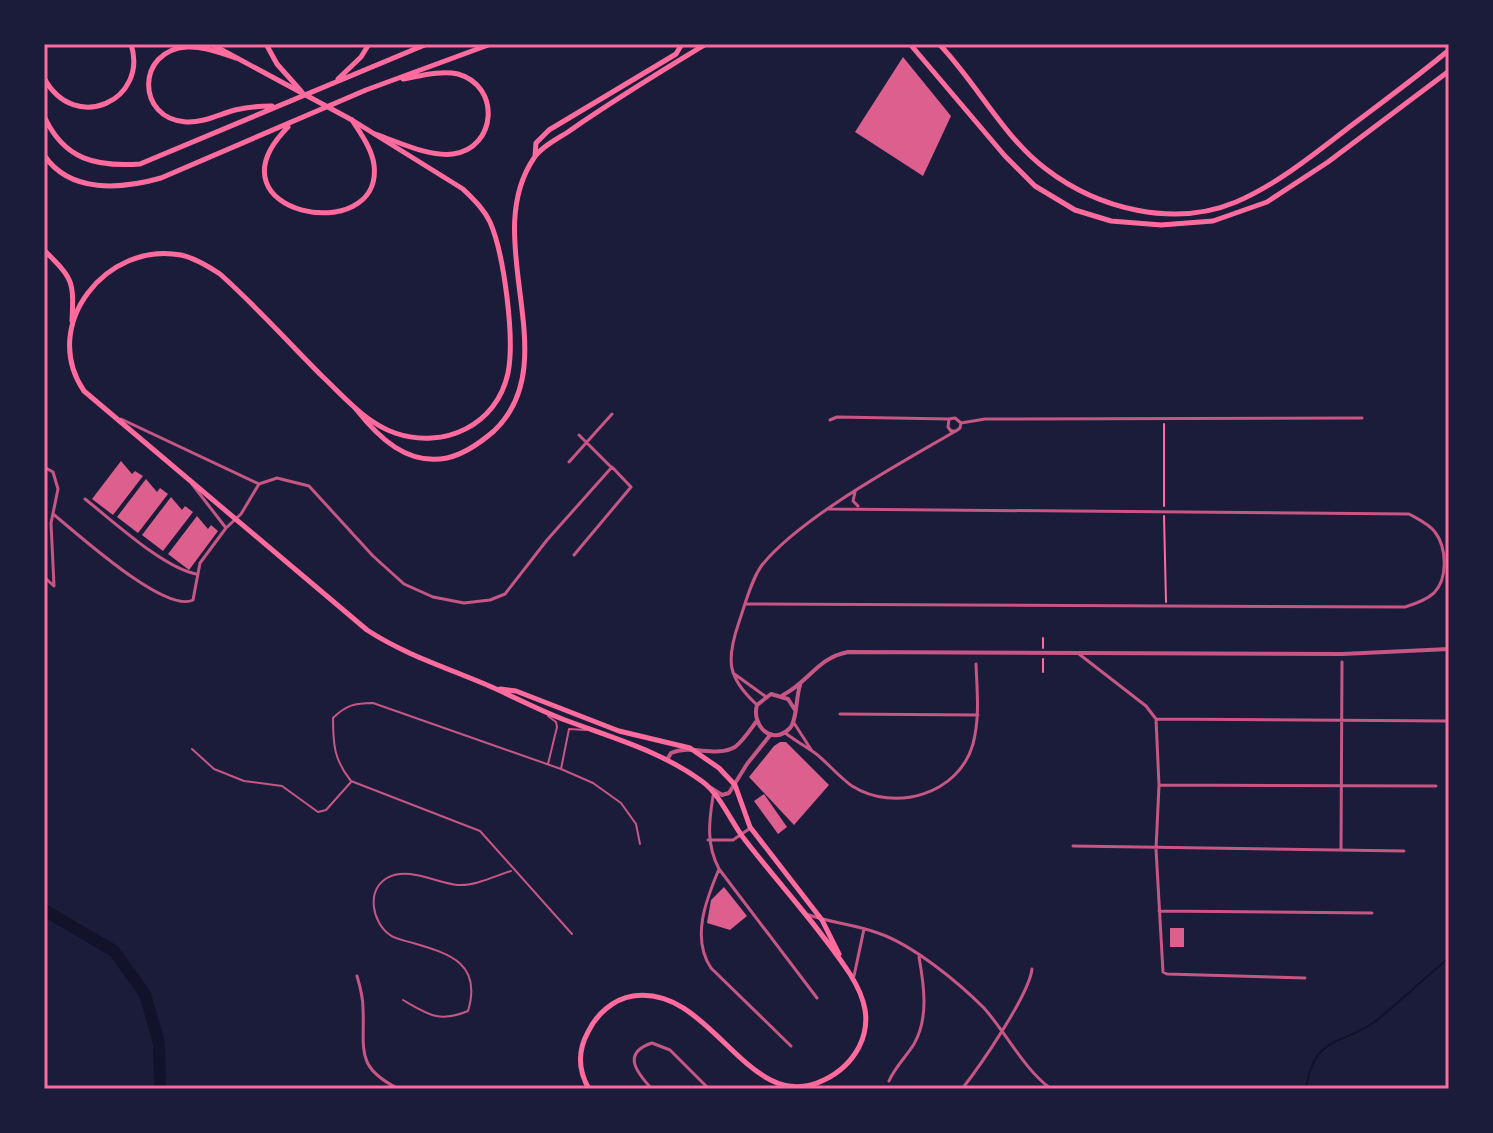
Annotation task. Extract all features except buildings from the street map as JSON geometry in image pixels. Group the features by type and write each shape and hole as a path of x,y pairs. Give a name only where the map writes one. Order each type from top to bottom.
{"main road":[{"path":"44,78 54,94 72,106 82,108 104,104 121,92 133,73 135,61 131,44"},
{"path":"211,44 352,120 463,189 489,221 501,265 509,357 508,372 497,401 482,419 460,433 433,439 408,436 379,425 356,409"},
{"path":"266,44 277,64 302,92"},
{"path":"335,82 361,57 369,44"},
{"path":"44,116 63,145 82,158 114,166 140,164 427,44"},
{"path":"44,155 49,163 75,180 105,187 132,186 161,178 390,81 491,44"},
{"path":"72,321 90,289 122,265 148,256 167,254 194,259 232,285 391,446 412,455 436,459 457,455 493,431 516,400 523,371 514,213 520,187 535,156 536,143 549,130 676,54 682,44"},
{"path":"535,156 599,110 706,44"},
{"path":"910,44 1005,156 1035,186 1075,210 1111,221 1161,225 1213,221 1267,202 1328,162 1449,71"},
{"path":"939,44 1007,129 1045,169 1095,198 1155,214 1207,210 1234,203 1260,190 1329,143 1449,50"},
{"path":"236,58 201,48 173,50 151,68 147,83 151,99 165,115 188,122 251,107 277,105"},
{"path":"375,134 433,153 454,154 472,146 488,124 489,108 485,93 464,76 445,73 390,81"},
{"path":"292,123 268,150 264,161 266,181 271,191 286,204 308,212 330,213 355,206 364,199 374,179 372,156 352,120"},
{"path":"44,250 71,281 72,321 68,346 75,378 94,402 186,475 367,630 403,651 541,710 649,750 706,784 741,835 842,962 865,1003 864,1033 846,1065 814,1085 788,1087 765,1078 692,1012 664,997 647,994 627,997 611,1004 594,1020 584,1038 579,1058 582,1077 589,1089"},
{"path":"495,689 516,691 619,731 690,748 719,768 735,785 751,827 822,920 842,962"}],"street":[{"path":"110,414 259,484"},
{"path":"569,462 612,414"},
{"path":"830,420 837,417 955,418 961,423 985,419 1362,418"},
{"path":"949,419 948,427 954,432"},
{"path":"757,705 739,688 731,657 733,640 760,567 789,539 829,509 954,432 961,423"},
{"path":"574,555 631,487 579,435"},
{"path":"44,467 53,472 57,481 51,540 54,586 44,577"},
{"path":"53,514 134,579 174,602 184,604 193,600 200,563 226,528 237,520 259,484 277,478 309,486 373,556 409,588 464,603 490,600 508,592 547,540 611,467"},
{"path":"186,475 226,528"},
{"path":"855,492 853,501 861,508"},
{"path":"85,499 137,541 170,563 196,574"},
{"path":"746,604 1405,607 1434,593 1445,566 1442,547 1435,532 1409,514 829,509"},
{"path":"733,673 765,696 783,695 800,685 823,661 848,652 1342,654 1449,649"},
{"path":"1079,654 1146,706 1156,719 1159,785 1156,849 1163,972 1305,978"},
{"path":"1341,849 1342,662"},
{"path":"784,732 854,787 891,800 927,795 958,773 973,746 978,715 976,664"},
{"path":"800,685 794,723 812,751"},
{"path":"783,695 795,710"},
{"path":"765,696 757,705 756,722 759,728 771,734 784,732 794,723"},
{"path":"840,714 978,715"},
{"path":"1156,719 1446,721"},
{"path":"667,760 671,753 690,748 719,751 734,747 756,722"},
{"path":"706,784 722,795 729,793 771,734"},
{"path":"1159,785 1436,786"},
{"path":"713,796 708,840 711,855 817,998"},
{"path":"708,840 733,840 751,827"},
{"path":"1073,846 1404,851"},
{"path":"719,869 704,910 701,942 704,958 791,1046"},
{"path":"1159,911 1372,913"},
{"path":"803,913 890,938 919,957 963,989 1051,1089"},
{"path":"853,979 864,929"},
{"path":"889,1081 913,1046 922,1022 924,985 919,957"},
{"path":"962,1089 1028,986 1032,969"},
{"path":"357,976 363,1006 362,1051 377,1074 399,1089"},
{"path":"652,1089 635,1068 634,1060 638,1050 652,1043 670,1050 709,1089"}],"lane":[{"path":"572,934 480,831 351,781 340,767 333,749 333,718 343,708 356,703 373,703 561,769 593,783 621,803 636,824 640,844"},
{"path":"541,710 557,724 548,764"},
{"path":"561,769 569,729 599,732"},
{"path":"192,749 214,769 244,781 282,786 318,812 326,810 351,781"},
{"path":"403,1000 433,1017 452,1018 468,1011 472,997 470,974 459,961 390,936 374,915 374,895 384,880 400,873 461,885 513,870"}],"waterway":[{"path":"44,910 114,951 145,994 159,1043 160,1089"},
{"path":"1306,1089 1310,1071 1324,1049 1377,1020 1449,958"}]}
